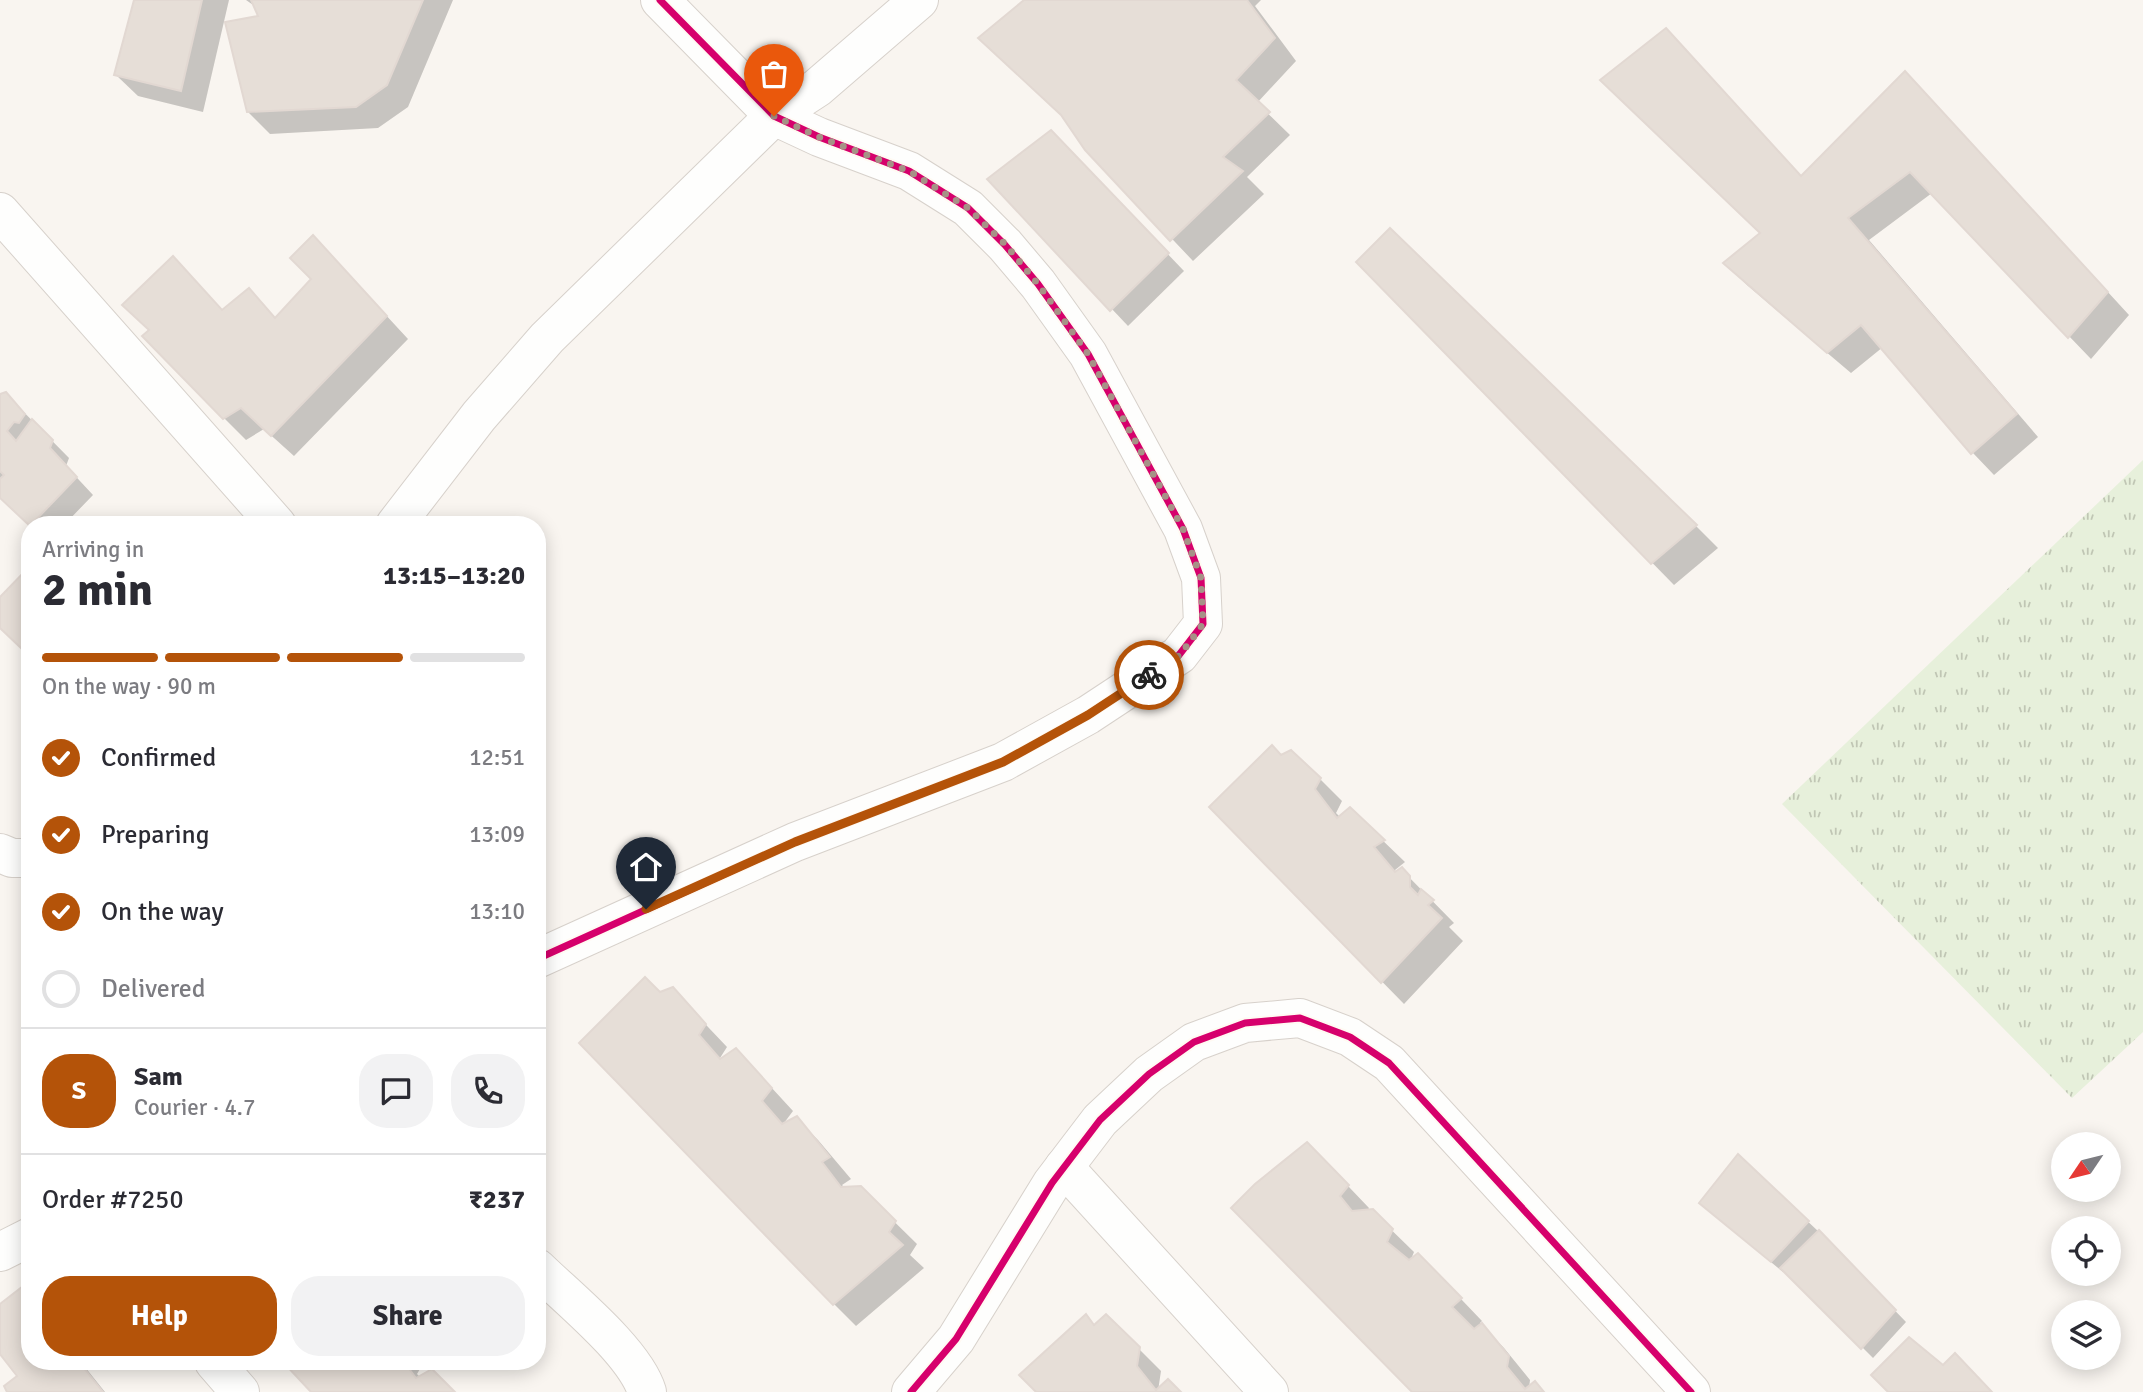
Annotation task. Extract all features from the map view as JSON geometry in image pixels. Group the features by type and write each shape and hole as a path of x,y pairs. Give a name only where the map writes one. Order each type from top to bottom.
{"street":[{"path":"546,955 795,842 1003,762 1088,715 1180,655 1203,624 1201,578 1183,529 1088,354 1038,284 1005,244 968,208 909,171 819,137 774,116 660,0"},
{"path":"402,516 479,416 547,338 774,116 817,88 919,0"},
{"path":"0,212 269,516"},
{"path":"0,853 21,858"},
{"path":"911,1392 956,1339 1064,1167 1100,1120 1149,1074 1194,1042 1245,1023 1300,1018 1350,1037 1389,1063 1691,1392"},
{"path":"1064,1167 1269,1392"},
{"path":"0,1252 21,1242"},
{"path":"546,1277 627,1356 643,1378 647,1392"},
{"path":"221,1370 240,1392"}],"green space":[{"path":"2143,460 2143,1032 2072,1098 1782,804"}],"building":[{"path":"134,0 202,0 181,91 114,75"},
{"path":"251,0 423,0 387,85 356,107 247,112 225,22 258,16"},
{"path":"1024,0 1247,0 1275,38 1236,80 1270,112 1223,157 1243,171 1170,241 1085,150 1061,115 978,38"},
{"path":"1666,28 1801,176 1905,71 2108,292 2068,338 1910,172 1848,218 2017,414 1971,454 1861,325 1827,353 1723,263 1760,233 1600,80"},
{"path":"1051,130 1169,253 1110,311 987,179"},
{"path":"1390,228 1697,525 1651,564 1356,262"},
{"path":"313,235 387,316 271,436 241,408 223,419 142,336 149,330 122,305 173,256 222,310 249,288 275,318 311,279 290,258"},
{"path":"6,392 25,414 19,423 14,422 7,431 16,441 32,419 53,440 50,448 77,477 40,516 21,518 0,498 0,479 4,475 0,471 0,394"},
{"path":"21,575 21,648 0,628 0,597"},
{"path":"1272,745 1281,755 1291,750 1321,778 1315,789 1337,818 1350,807 1385,840 1374,847 1395,872 1402,867 1410,876 1410,887 1418,895 1421,889 1434,900 1428,905 1442,918 1381,983 1209,807"},
{"path":"645,977 660,992 673,987 706,1024 699,1035 720,1059 736,1048 772,1088 762,1101 782,1124 797,1116 830,1157 822,1162 841,1187 861,1186 896,1221 889,1232 903,1245 833,1305 579,1043"},
{"path":"1307,1142 1349,1185 1340,1196 1352,1211 1373,1209 1393,1229 1387,1242 1409,1260 1418,1253 1462,1298 1452,1307 1474,1329 1482,1323 1509,1356 1507,1367 1525,1389 1535,1381 1544,1392 1412,1392 1231,1208 1255,1184"},
{"path":"1738,1154 1809,1221 1771,1262 1699,1203"},
{"path":"1819,1230 1896,1310 1861,1349 1780,1268"},
{"path":"21,1288 21,1370 85,1370 103,1392 7,1392 4,1386 17,1376 0,1354 0,1304"},
{"path":"1086,1314 1094,1325 1106,1314 1140,1347 1137,1366 1156,1390 1168,1379 1181,1392 1036,1392 1019,1375"},
{"path":"1909,1337 1943,1365 1955,1353 1992,1392 1888,1392 1871,1375"},
{"path":"290,1370 410,1370 416,1378 433,1370 455,1392 311,1392"}],"cycle path":[{"path":"546,955 795,842 1003,762 1088,715 1179,655 1203,624 1201,578 1183,529 1088,354 1038,284 1005,245 968,208 909,171 819,137 774,116 660,0"},
{"path":"911,1392 956,1339 1052,1183 1100,1120 1149,1074 1194,1042 1245,1023 1300,1018 1350,1037 1389,1063 1691,1392"}],"way so far":[{"path":"774,116 819,137 909,171 968,208 1005,244 1038,284 1088,354 1183,529 1201,578 1203,624 1180,655 1149,675"}],"route":[{"path":"646,909 795,842 1003,762 1088,715 1149,675"}]}
